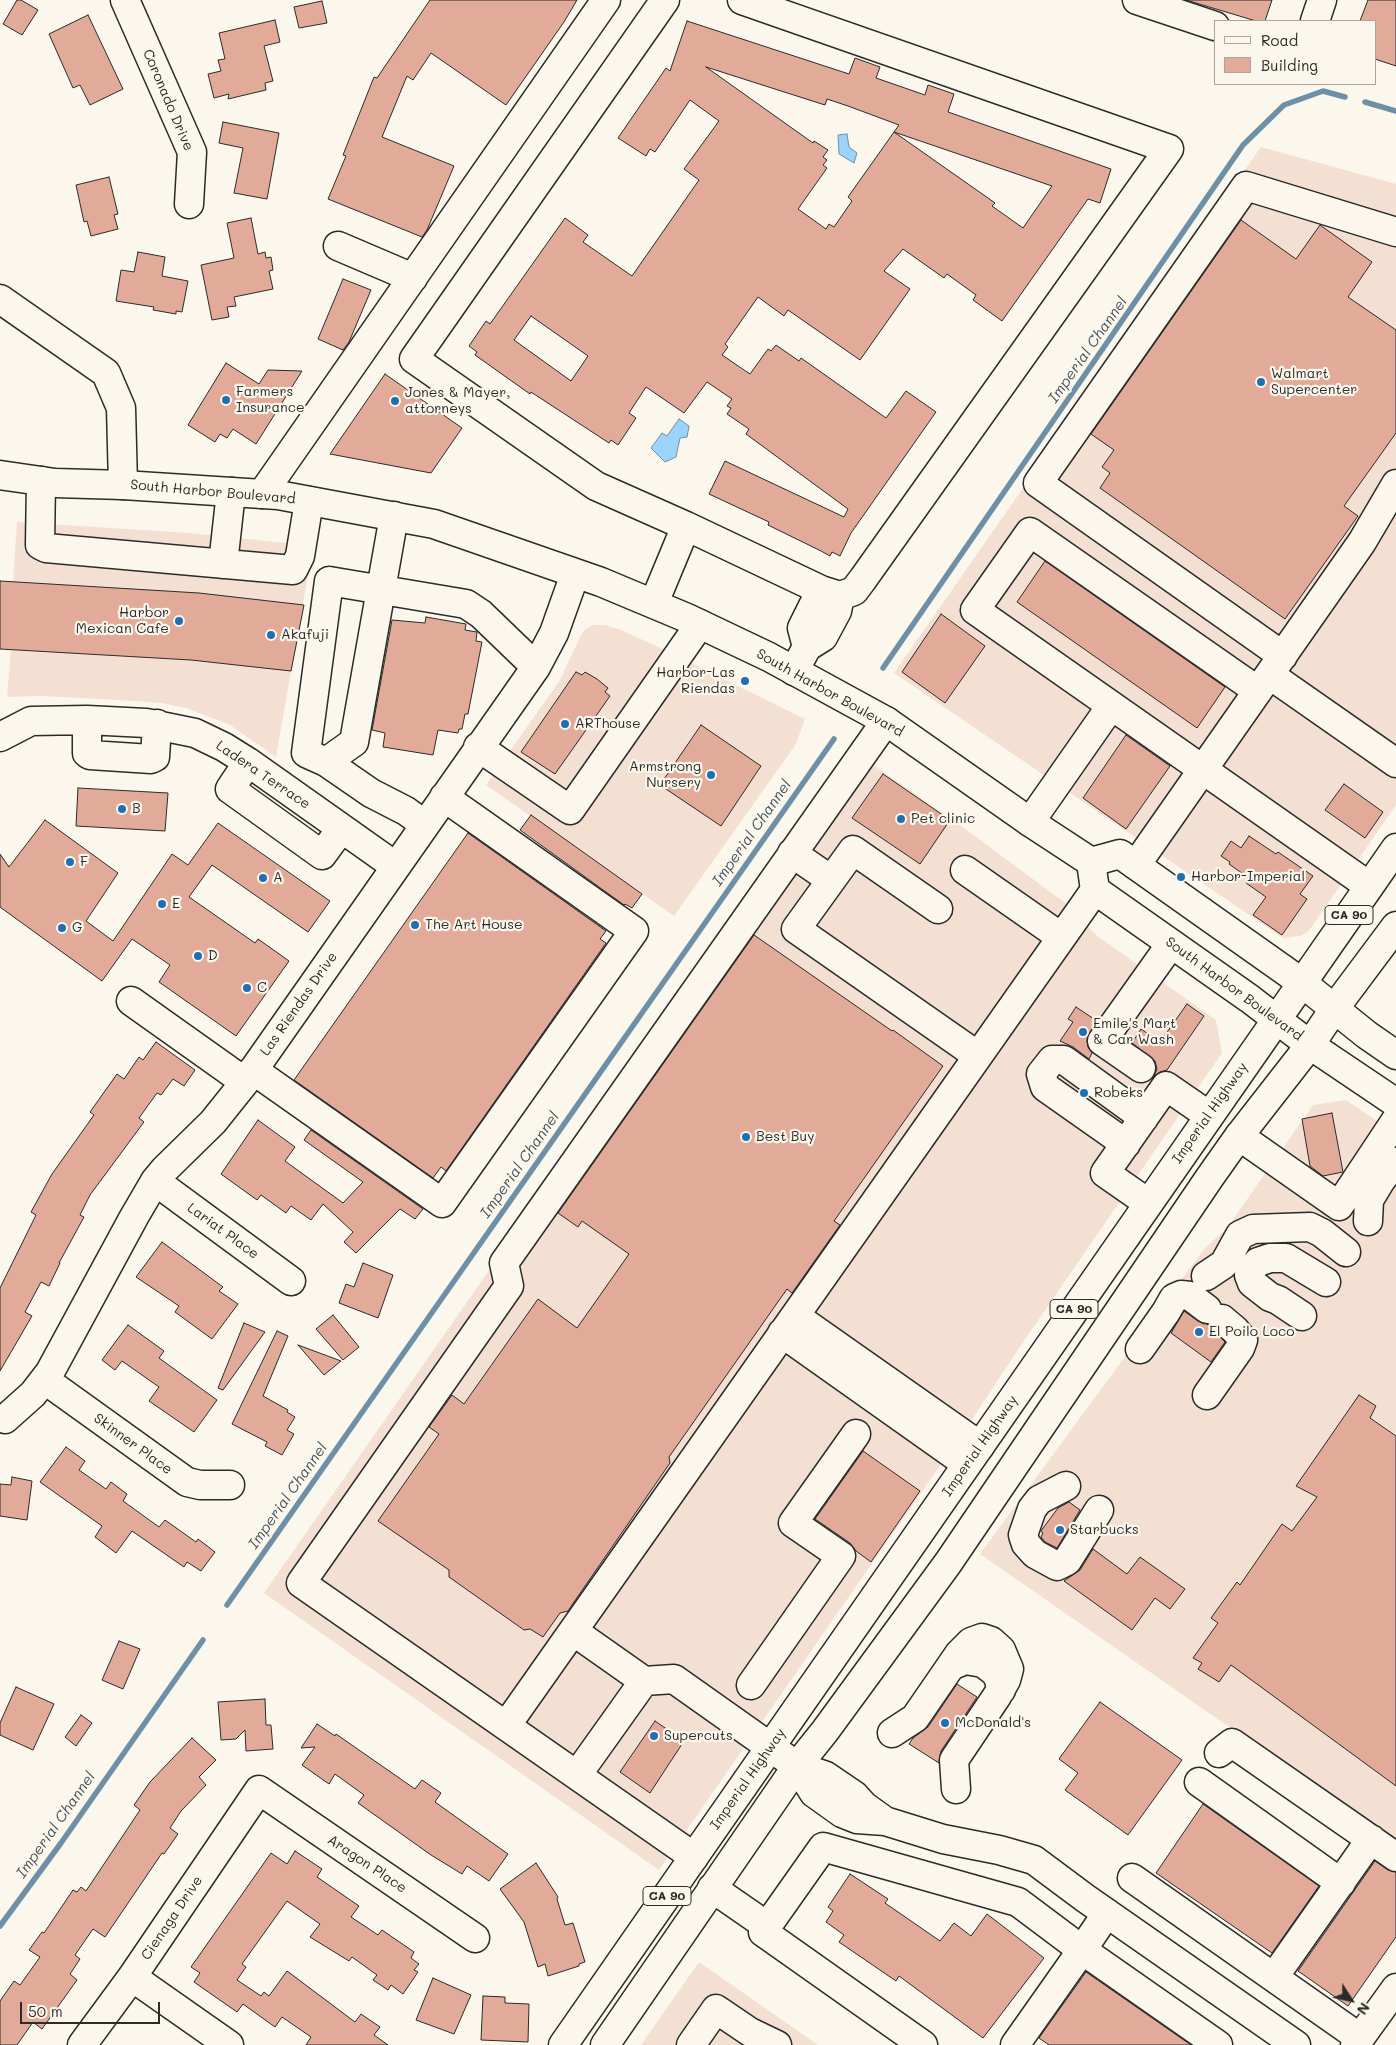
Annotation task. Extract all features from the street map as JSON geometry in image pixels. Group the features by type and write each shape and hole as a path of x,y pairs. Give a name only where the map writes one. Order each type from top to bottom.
{"street":[{"name":"Coronado Drive","path":"125,0 192,152 189,204"},
{"path":"262,494 606,0"},
{"path":"665,0 414,359 596,486 831,593 854,591 1169,149 742,0"},
{"path":"1137,0 1214,26"},
{"path":"1315,20 1322,0"},
{"path":"1396,232 1246,186 1038,483 1270,674 1396,763"},
{"path":"338,246 413,278"},
{"path":"0,298 106,373 121,408 123,485"},
{"name":"South Harbor Boulevard","path":"0,476 41,481 262,494 434,524 481,539 654,603 794,671 886,721 1030,822 1091,862"},
{"path":"41,481 40,544 46,548 293,570 300,556 309,501"},
{"path":"1136,865 1362,542 1396,484"},
{"path":"223,564 231,492"},
{"path":"326,762 354,742 394,516"},
{"path":"654,603 686,526"},
{"path":"1270,674 1030,532 975,610 1369,886"},
{"name":"Las Riendas Drive","path":"5,1419 25,1402 45,1380 155,1181 213,1122 249,1076 478,747 536,667 554,633 575,574"},
{"path":"424,824 371,793 326,762 306,754 329,581 466,604 481,614 536,667"},
{"path":"794,671 807,647 802,628 831,593"},
{"path":"478,747 570,810 700,624"},
{"path":"1030,822 1112,706"},
{"path":"87,720 87,753 90,755 155,757 157,724"},
{"name":"Ladera Terrace","path":"0,737 32,721 87,720 157,724 195,733 224,747 248,762 395,866"},
{"path":"694,1857 302,1583 509,1286 504,1264 886,721"},
{"path":"131,1001 442,1203 634,931 444,797"},
{"name":"Imperial Highway","path":"563,2045 1396,848"},
{"path":"938,909 853,850 796,930 978,1056"},
{"path":"792,853 831,880"},
{"path":"506,1726 1096,890 1091,862 1120,854 1301,982 1396,1055"},
{"path":"965,870 1061,937"},
{"name":"South Harbor Boulevard","path":"1096,890 1276,1018 1310,1045 1396,1103"},
{"name":"CA 90","path":"605,2045 798,1766 930,1587 1051,1412 1163,1244 1239,1136 1310,1045 1334,1009 1396,926"},
{"path":"1172,944 1102,1041 1208,1116"},
{"path":"1126,1144 1045,1087 1041,1074 1052,1060 1064,1060 1144,1118"},
{"path":"1148,1203 1106,1173 1144,1118 1156,1079"},
{"path":"1239,1136 1339,1206 1396,1120"},
{"path":"1368,1221 1369,1200 1381,1180 1396,1162"},
{"name":"Lariat Place","path":"155,1181 291,1281"},
{"path":"1206,1276 1224,1264 1240,1236 1253,1229 1310,1227 1322,1233 1346,1252"},
{"path":"1302,1316 1278,1300 1270,1297 1252,1283 1249,1275 1253,1267 1258,1262 1270,1258 1286,1258 1326,1282"},
{"path":"1140,1348 1174,1298 1182,1295 1190,1296 1235,1330 1243,1340 1240,1348 1207,1395"},
{"path":"789,1324 974,1455 990,1459 989,1474 934,1554 931,1562 930,1587"},
{"name":"Skinner Place","path":"45,1380 188,1482 200,1485 230,1485"},
{"path":"751,1685 841,1556 793,1522 856,1434"},
{"path":"1066,1486 1039,1500 1032,1509 1023,1535 1026,1544 1035,1554 1057,1566 1066,1561 1100,1510"},
{"path":"573,1632 644,1681 674,1679 798,1766 826,1776 854,1795 864,1806 884,1821 943,1839 999,1850 1034,1860 1107,1914 1296,2045"},
{"path":"892,1733 915,1718 951,1666 965,1660 983,1663 995,1672 999,1678 1000,1690 954,1760 956,1789"},
{"path":"577,1776 644,1681"},
{"path":"1219,1752 1232,1743 1396,1857"},
{"path":"1199,1782 1341,1883"},
{"name":"Aragon Place","path":"259,1790 475,1938"},
{"name":"Cienaga Drive","path":"82,2045 132,1976 259,1790"},
{"path":"1274,1977 1371,1839"},
{"path":"923,2045 763,1932 823,1847 1018,1902 1082,1950 1218,2045"},
{"path":"1132,1878 1274,1977 1358,2041 1396,1988"},
{"path":"712,1888 767,1926"},
{"path":"1020,2043 1107,1914"},
{"path":"132,1976 229,2045"},
{"path":"691,2045 716,2009 750,2032 777,2045"}],"shaded area":[{"path":"1261,147 1396,184 1396,805 1308,932 1300,936 1283,938 894,673"},
{"path":"17,522 190,533 313,546 276,757 230,725 186,708 161,703 119,700 41,696 7,697 11,651 9,650 12,582"},
{"path":"593,625 605,625 621,630 805,719 796,744 674,916 486,785 560,680 584,630"},
{"path":"852,750 964,828 1068,905 1096,935 1216,1020 1222,1053 971,1421 659,1870 264,1593"},
{"path":"1346,1100 1396,1134 1396,1843 980,1554 1204,1249 1227,1228 1313,1105"},
{"path":"699,1962 818,2045 641,2045"}],"water":[{"path":"847,134 849,147 857,153 854,163 839,154 838,135"},
{"path":"679,419 689,426 687,437 680,438 676,457 665,462 651,448 662,433 667,436"}],"building":[{"path":"17,0 21,0 38,10 22,35 3,24"},
{"path":"430,0 577,0 564,22 506,105 431,53 413,80 407,76 382,137 454,166 427,230 422,237 328,199 346,156 343,155 374,77 377,78"},
{"path":"1186,0 1272,0 1265,20 1253,20"},
{"path":"1368,0 1396,0 1396,66 1376,59 1376,20 1360,20"},
{"path":"322,1 327,23 299,28 294,7"},
{"path":"88,15 123,89 90,105 80,85 73,88 49,34"},
{"path":"275,20 280,42 264,46 273,81 265,83 266,90 228,99 229,94 214,98 208,74 221,71 218,60 225,59 219,33"},
{"path":"687,21 849,74 855,58 880,67 876,78 925,95 928,85 954,94 948,112 1111,169 1100,203 1088,199 1002,321 973,300 976,295 947,274 944,278 903,249 884,271 910,289 860,360 788,310 784,316 758,297 725,344 728,347 722,355 750,374 768,349 771,351 776,345 799,361 801,358 886,418 906,391 936,412 851,533 840,556 832,552 830,556 768,525 769,522 709,494 725,461 844,517 848,509 746,434 749,429 727,414 731,408 727,406 732,399 707,382 684,413 646,387 629,413 636,418 618,445 611,440 609,443 531,392 530,394 475,355 477,352 469,346 486,321 490,324 565,218 588,235 583,242 632,276 699,180 684,169 719,121 690,100 655,152 650,149 646,156 618,138 666,68 670,71","holes":["706,67 825,105 827,99 899,125 848,197 852,201 834,227 829,224 826,229 798,209 827,168 823,165 827,160 823,157 828,150 814,141 813,143","894,132 1052,186 1023,228 992,206 995,203","531,316 588,356 571,381 514,340"]},
{"path":"223,122 279,133 267,199 234,193 243,148 219,143"},
{"path":"109,177 118,214 114,215 118,229 91,236 87,221 84,222 76,185"},
{"path":"251,218 258,254 265,252 266,258 271,257 273,270 269,271 273,289 234,297 236,306 227,307 229,317 212,320 201,265 234,258 227,223"},
{"name":"Walmart Supercenter","path":"1241,220 1296,259 1320,225 1372,262 1348,297 1396,330 1396,433 1344,506 1358,516 1285,619 1100,488 1110,473 1102,467 1114,450 1091,434"},
{"path":"138,252 165,257 162,276 188,281 182,312 176,311 176,314 153,310 154,307 116,301 121,270 134,272"},
{"path":"343,279 371,290 349,342 343,350 318,339"},
{"path":"226,363 259,384 268,370 302,371 256,444 233,429 227,438 220,434 215,442 188,425"},
{"name":"Jones & Mayer, attorneys","path":"385,374 462,428 431,473 330,454"},
{"path":"1045,561 1225,687 1197,728 1017,602"},
{"path":"0,581 199,593 304,605 291,671 191,660 0,649"},
{"path":"941,614 985,646 945,703 902,672"},
{"path":"426,617 466,624 465,630 477,632 476,641 482,642 468,714 465,714 462,729 459,729 458,733 438,730 433,755 383,747 385,733 372,730 392,620 425,623"},
{"name":"ARThouse","path":"576,672 582,675 585,672 597,679 608,688 605,692 610,696 555,774 521,752"},
{"name":"Armstrong Nursery","path":"701,725 761,766 721,826 660,785"},
{"path":"1126,735 1170,766 1126,829 1083,798"},
{"name":"Pet clinic","path":"883,774 950,820 920,864 852,818"},
{"path":"1344,784 1383,812 1365,838 1325,810"},
{"name":"B","path":"78,788 168,793 165,831 76,826"},
{"path":"531,815 642,894 632,908 624,905 520,830"},
{"path":"45,820 118,873 86,921 113,941 172,854 188,865 218,823 330,901 308,932 212,865 189,897 255,943 258,939 289,961 236,1036 159,982 170,965 132,939 102,981 0,907 0,854 9,867"},
{"path":"468,833 606,931 600,939 606,943 446,1171 441,1167 433,1178 294,1080"},
{"path":"1249,836 1276,854 1278,852 1313,876 1300,894 1307,899 1282,935 1253,915 1266,897 1246,883 1249,879 1221,856 1231,841 1241,848"},
{"path":"754,935 943,1066 834,1221 840,1225 792,1293 787,1289 669,1457 670,1463 568,1611 560,1613 543,1637 530,1629 524,1630 449,1577 449,1570 378,1521 439,1434 429,1427 452,1395 464,1404 538,1299 577,1328 629,1254 582,1221 578,1227 558,1213"},
{"path":"1187,1004 1204,1016 1167,1070 1154,1076 1157,1069 1155,1061 1132,1043 1141,1029 1160,1042"},
{"name":"Emile's Mart & Car Wash","path":"1076,1007 1097,1021 1087,1039 1088,1047 1092,1053 1089,1059 1073,1047 1060,1041 1073,1022 1068,1019"},
{"path":"156,1042 195,1070 184,1086 173,1079 161,1095 157,1093 139,1118 144,1122 90,1195 80,1215 84,1217 49,1286 41,1282 25,1312 32,1316 0,1371 0,1288 36,1215 31,1212 52,1174 94,1115 90,1112 117,1074 124,1079 139,1057 143,1060"},
{"path":"1332,1113 1343,1172 1323,1176 1310,1166 1302,1119"},
{"path":"258,1120 295,1147 285,1161 343,1203 363,1182 304,1140 311,1130 423,1209 415,1219 400,1209 356,1253 344,1242 353,1232 323,1204 311,1220 291,1206 286,1213 261,1195 257,1200 221,1174"},
{"path":"162,1242 223,1287 219,1291 238,1304 212,1339 175,1312 179,1306 136,1277"},
{"path":"363,1263 393,1275 378,1318 339,1303 346,1284 354,1287"},
{"path":"1184,1311 1198,1321 1207,1324 1225,1342 1211,1362 1171,1333"},
{"path":"333,1315 359,1347 343,1360 316,1329"},
{"path":"244,1323 265,1332 223,1390 218,1388"},
{"path":"128,1325 164,1351 159,1358 217,1400 194,1432 149,1401 159,1387 122,1361 115,1370 102,1360"},
{"path":"277,1331 288,1336 263,1396 288,1410 287,1412 295,1417 287,1430 294,1434 282,1455 265,1446 267,1442 232,1424"},
{"path":"298,1345 341,1361 324,1375"},
{"path":"1359,1395 1376,1406 1370,1418 1396,1436 1396,1786 1231,1665 1219,1682 1198,1669 1202,1663 1193,1658 1218,1623 1211,1618 1237,1582 1240,1585 1282,1524 1292,1531 1317,1497 1296,1486"},
{"path":"66,1447 85,1461 79,1470 106,1489 111,1482 127,1494 123,1501 159,1527 165,1520 196,1542 198,1539 215,1552 201,1571 187,1562 184,1567 132,1531 116,1553 95,1537 102,1526 40,1482"},
{"path":"863,1451 920,1491 871,1562 856,1551 850,1543 815,1519"},
{"path":"12,1477 32,1481 27,1520 0,1516 0,1484 11,1485"},
{"name":"Starbucks","path":"1069,1502 1080,1510 1057,1548 1045,1542 1041,1537 1043,1533 1041,1531 1058,1508"},
{"path":"1093,1549 1127,1574 1140,1557 1185,1589 1170,1609 1155,1598 1132,1630 1064,1581 1080,1570"},
{"path":"119,1641 140,1649 123,1689 102,1680"},
{"name":"McDonald's","path":"957,1684 977,1697 941,1751 939,1763 909,1744 913,1738 928,1727"},
{"path":"16,1687 54,1704 33,1750 0,1735 0,1723"},
{"path":"265,1699 266,1725 271,1725 273,1749 246,1751 245,1730 236,1739 221,1740 218,1702"},
{"path":"1100,1702 1182,1760 1128,1835 1065,1790 1078,1773 1059,1759"},
{"path":"81,1715 92,1723 76,1746 65,1737"},
{"path":"655,1721 684,1741 650,1793 620,1772"},
{"path":"317,1724 335,1736 336,1734 415,1789 422,1780 441,1793 435,1802 508,1854 489,1881 467,1866 462,1874 431,1855 358,1803 364,1795 335,1774 329,1784 302,1765 315,1747 301,1748"},
{"path":"192,1738 216,1760 199,1777 206,1785 181,1811 170,1828 178,1834 164,1854 162,1853 105,1937 93,1929 75,1955 80,1959 70,1974 77,1980 42,2029 33,2022 17,2045 0,2045 0,2001 14,1981 20,1985 40,1957 29,1950 42,1932 44,1933 73,1890 77,1892 81,1887 86,1891 140,1810 134,1805 150,1782"},
{"path":"1203,1804 1319,1886 1272,1953 1156,1873"},
{"path":"295,1851 322,1869 317,1877 359,1906 351,1917 378,1935 382,1930 414,1952 411,1958 419,1964 414,1970 418,1972 403,1994 391,1985 388,1990 373,1980 377,1975 352,1957 349,1961 310,1937 320,1924 287,1901 242,1964 246,1967 237,1980 261,1996 264,1992 269,1996 287,1971 355,2022 361,2014 380,2027 374,2035 388,2045 306,2045 311,2037 282,2017 275,2027 243,2004 237,2012 194,1982 200,1973 191,1967 271,1853 287,1864"},
{"path":"1375,1861 1388,1870 1396,1872 1396,1937 1348,2006 1298,1971"},
{"path":"536,1863 558,1897 565,1925 573,1923 585,1962 579,1964 579,1966 548,1976 545,1964 538,1967 524,1922 500,1889"},
{"path":"850,1874 888,1899 885,1903 940,1941 954,1923 971,1936 987,1914 1044,1958 983,2038 899,1976 896,1981 839,1942 844,1935 826,1922 833,1911 828,1907"},
{"path":"1086,1972 1191,2045 1049,2045 1039,2038"},
{"path":"433,1978 471,1995 454,2034 416,2020"},
{"path":"483,1996 505,1997 505,2003 529,2004 528,2042 481,2040"}],"waterway":[{"name":"Imperial Channel","path":"883,668 1243,145 1284,105 1323,91 1345,97"},
{"name":"Imperial Channel","path":"1365,102 1396,111"},
{"name":"Imperial Channel","path":"227,1605 834,739"},
{"name":"Imperial Channel","path":"0,1926 61,1843 203,1640"}],"place":[{"name":"Walmart Supercenter","path":"1261,382"},
{"name":"Farmers Insurance","path":"226,400"},
{"name":"Jones & Mayer, attorneys","path":"395,401"},
{"name":"Harbor Mexican Cafe","path":"179,621"},
{"name":"Akafuji","path":"271,635"},
{"name":"Harbor-Las Riendas","path":"745,681"},
{"name":"ARThouse","path":"565,724"},
{"name":"Armstrong Nursery","path":"711,775"},
{"name":"B","path":"122,809"},
{"name":"Pet clinic","path":"901,819"},
{"name":"F","path":"70,862"},
{"name":"Harbor-Imperial","path":"1181,877"},
{"name":"A","path":"263,878"},
{"name":"E","path":"162,904"},
{"name":"The Art House","path":"415,925"},
{"name":"G","path":"62,928"},
{"name":"D","path":"198,956"},
{"name":"C","path":"247,988"},
{"name":"Emile's Mart & Car Wash","path":"1083,1032"},
{"name":"Robeks","path":"1084,1093"},
{"name":"Best Buy","path":"746,1137"},
{"name":"El Poilo Loco","path":"1199,1332"},
{"name":"Starbucks","path":"1060,1530"},
{"name":"McDonald's","path":"945,1723"},
{"name":"Supercuts","path":"654,1736"}]}
